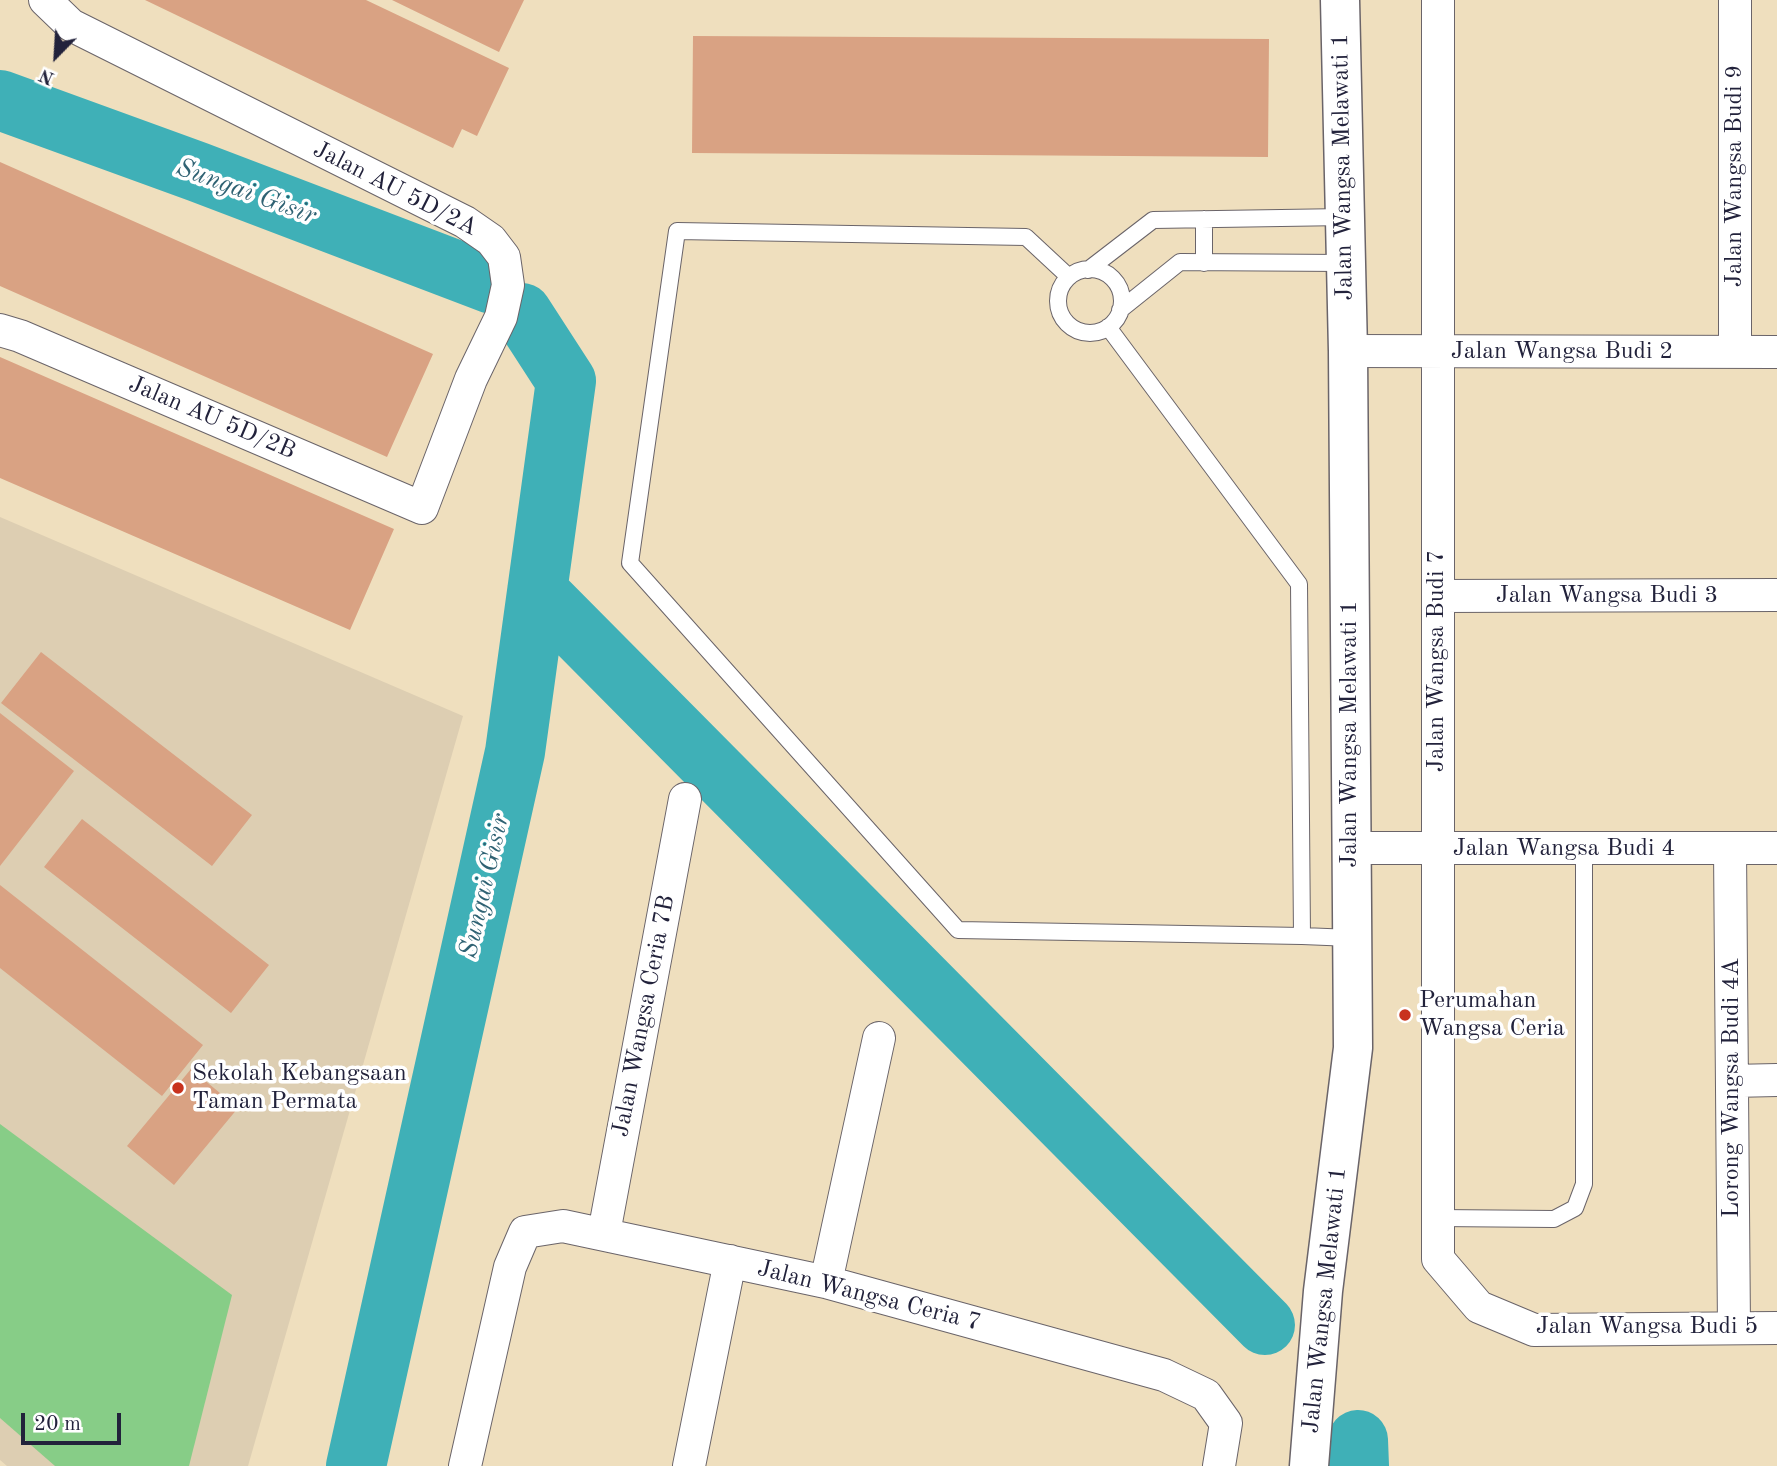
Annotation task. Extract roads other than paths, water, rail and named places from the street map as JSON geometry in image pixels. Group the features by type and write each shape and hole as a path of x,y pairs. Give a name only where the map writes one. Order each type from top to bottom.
{"street":[{"name":"Jalan AU 5D/2A","path":"45,0 71,25 465,222 491,240 504,257 508,285 501,317 471,379 422,508"},
{"name":"Jalan Wangsa Melawati 1","path":"1309,1466 1323,1291 1353,1048 1348,351 1346,304 1328,263 1345,216 1340,0"},
{"name":"Jalan Wangsa Budi 7","path":"1438,0 1438,1259 1479,1307"},
{"name":"Jalan Wangsa Budi 9","path":"1735,0 1735,352"},
{"name":"Jalan AU 5D/2B","path":"0,330 20,336 422,508"},
{"name":"Jalan Wangsa Budi 2","path":"1348,351 1777,352"},
{"name":"Jalan Wangsa Budi 3","path":"1438,596 1777,595"},
{"name":"Jalan Wangsa Ceria 7B","path":"604,1233 685,799"},
{"name":"Jalan Wangsa Budi 4","path":"1351,848 1777,848"},
{"name":"Lorong Wangsa Budi 4A","path":"1730,849 1734,1328"},
{"path":"825,1282 879,1038"},
{"path":"1732,1081 1777,1080"},
{"name":"Jalan Wangsa Ceria 7","path":"465,1466 510,1267 525,1232 563,1226 825,1282 1164,1374 1206,1395 1226,1423 1219,1466"},
{"path":"688,1466 730,1261"},
{"name":"Jalan Wangsa Budi 5","path":"1479,1307 1534,1330 1777,1328"}],"lane":[{"path":"1088,270 1153,220 1345,216"},
{"path":"1204,219 1204,263"},
{"path":"1069,277 1026,237 677,231 630,563 958,930 1352,938"},
{"path":"1120,310 1180,262 1328,263"},
{"path":"1098,271 1115,282 1122,300 1116,320 1099,332 1077,331 1068,325 1058,306 1058,296 1069,277 1078,272 1098,271"},
{"path":"1108,327 1299,584 1303,936"},
{"path":"1438,1218 1554,1219 1574,1208 1584,1184 1584,849"}],"waterway":[{"name":"Sungai Gisir","path":"0,100 492,284"},
{"name":"Sungai Gisir","path":"356,1466 515,752 566,381 522,313"},
{"path":"537,591 1265,1325"},
{"path":"1358,1440 1359,1466"}],"place":[{"name":"Perumahan Wangsa Ceria","path":"1405,1015"},
{"name":"Sekolah Kebangsaan Taman Permata","path":"178,1088"}]}
